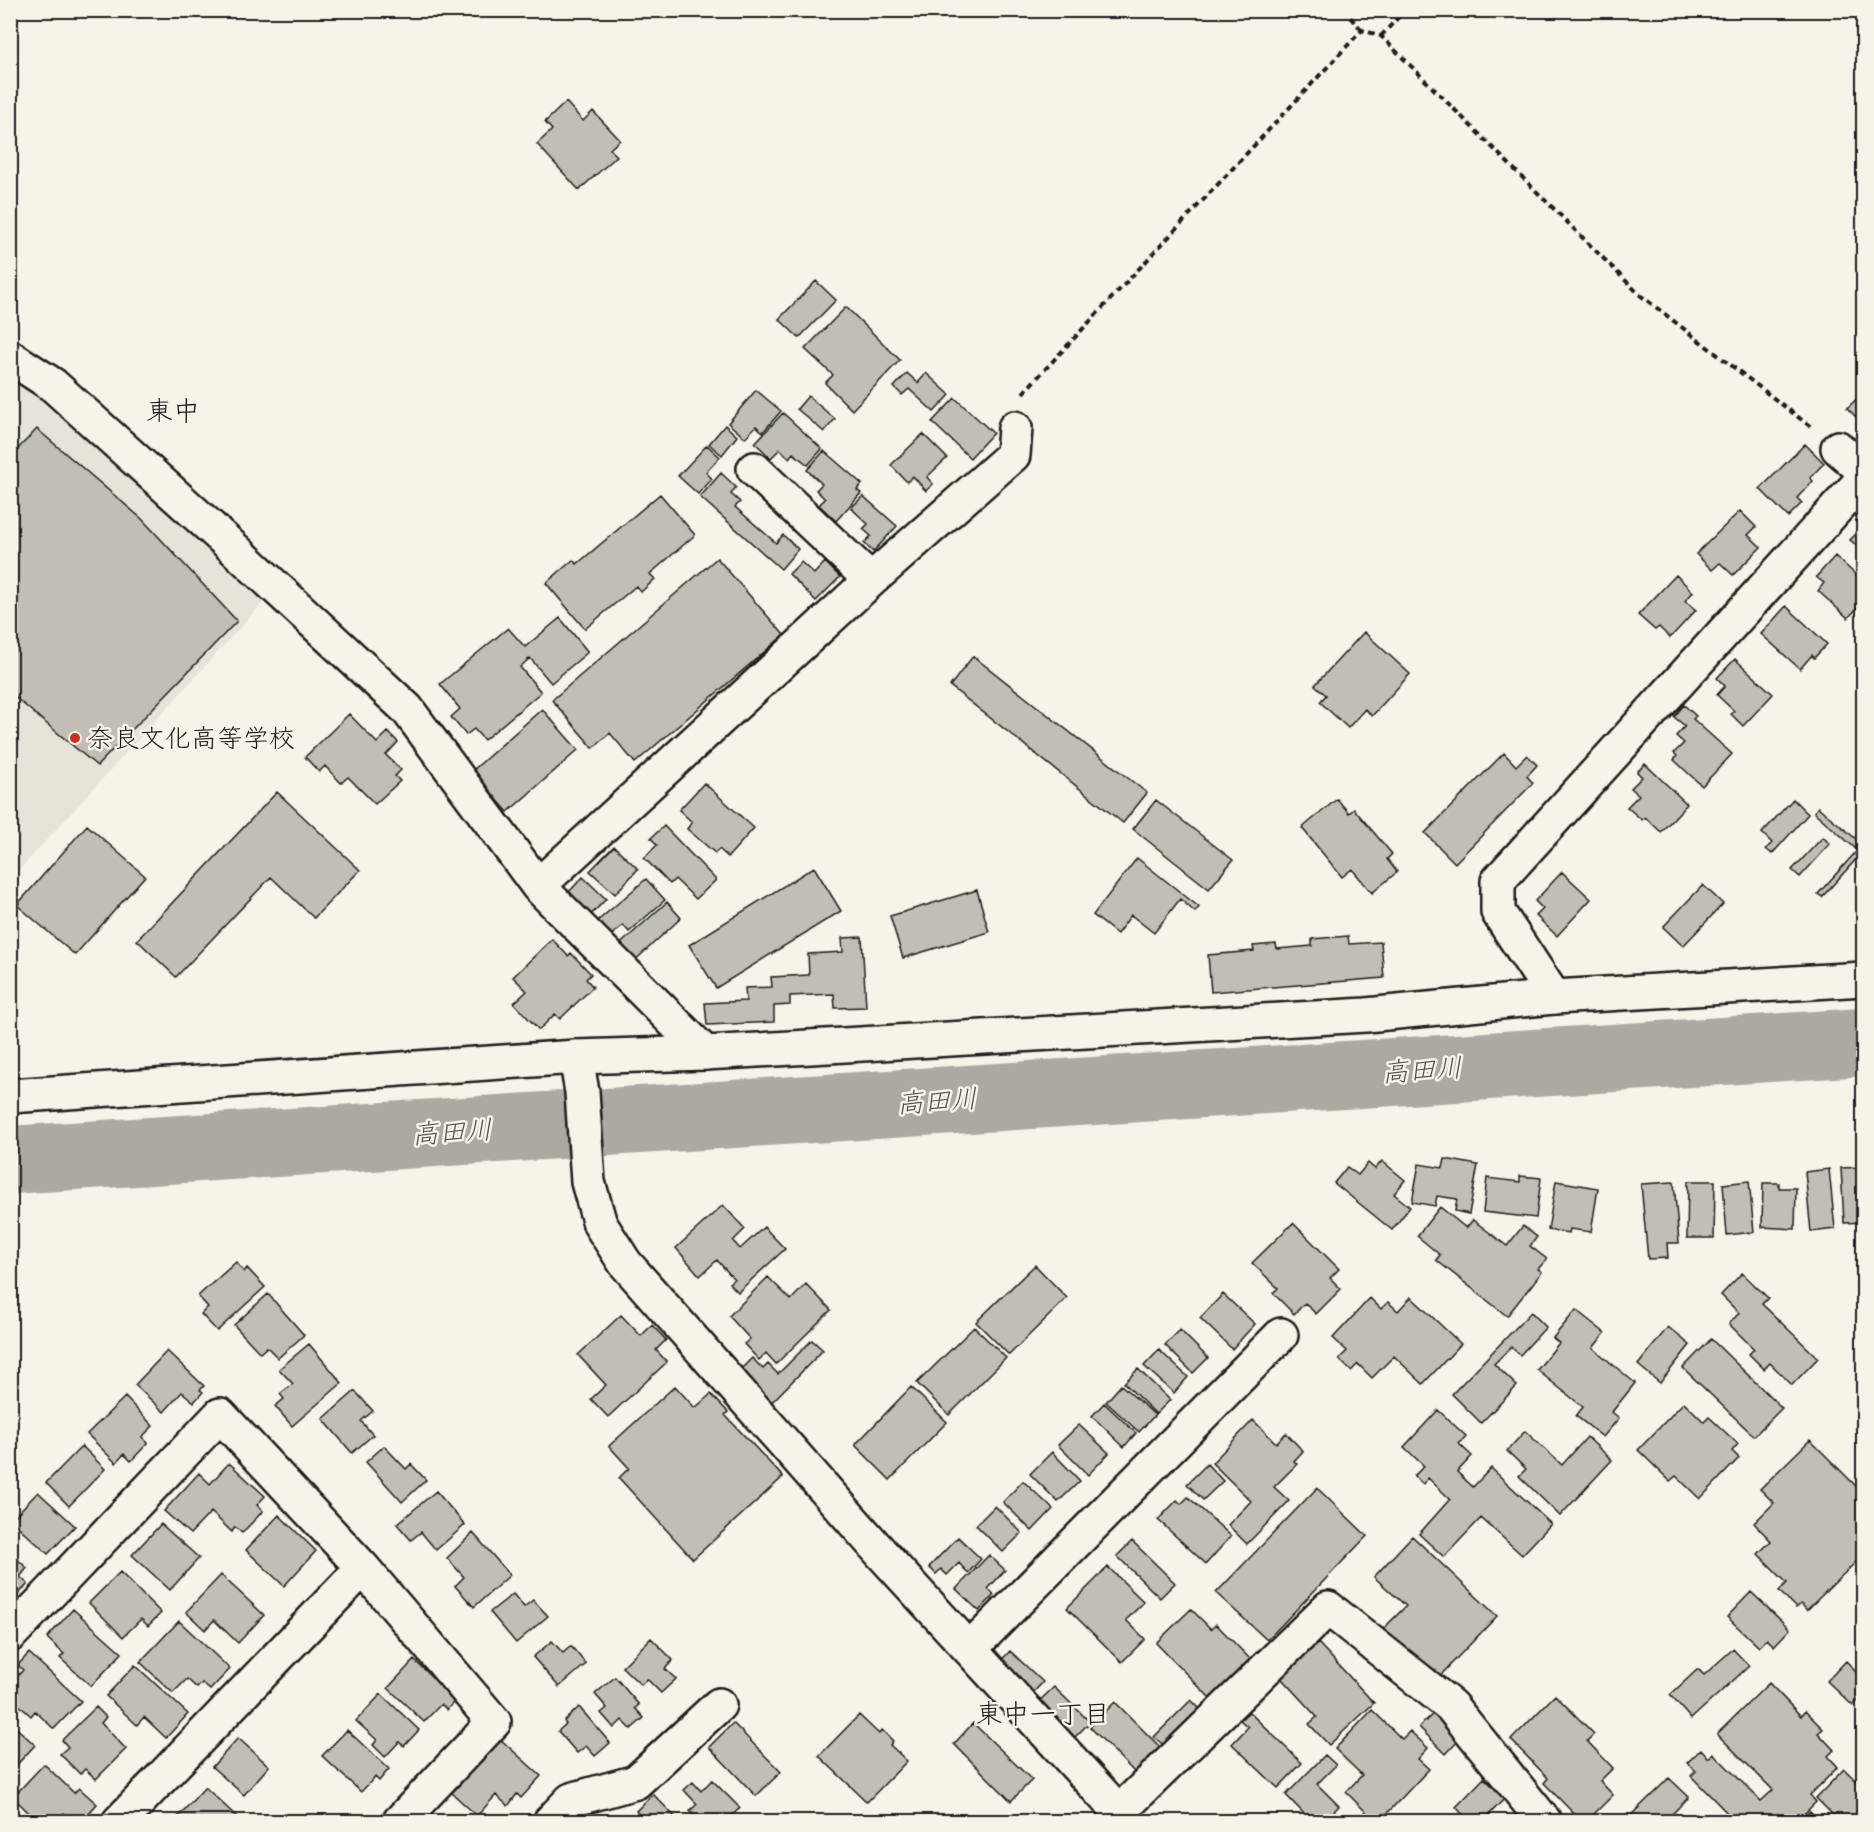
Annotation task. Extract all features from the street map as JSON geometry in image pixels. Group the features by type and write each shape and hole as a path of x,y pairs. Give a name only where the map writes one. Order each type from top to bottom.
{"street":[{"path":"10,357 53,385 407,709 538,886 705,1053"},
{"path":"538,886 872,580 1013,455 1015,428"},
{"path":"1838,448 1863,471"},
{"path":"754,469 872,580"},
{"path":"1554,997 1498,912 1498,881 1863,478"},
{"path":"10,1096 576,1058 705,1053 1366,1015 1554,997 1863,979"},
{"path":"576,1058 582,1092 588,1182 600,1224 625,1263 884,1554 1119,1812 1328,1608 1451,1706 1545,1821"},
{"path":"970,1649 1281,1335"},
{"path":"10,1635 220,1415 363,1568 494,1722 399,1821"},
{"path":"119,1821 363,1568"},
{"path":"550,1821 571,1800 636,1782 719,1705"}],"path":[{"path":"1343,10 1362,30 1381,36 1640,296 1838,448"},
{"path":"1381,36 1405,10"},
{"path":"1015,428 1019,397 1362,30"}],"shaded area":[{"name":"奈良文化高等学校","path":"10,370 61,408 269,596 11,879"}],"building":[{"path":"566,102 583,121 593,111 620,140 610,149 617,156 579,190 537,144 552,130 545,122"},
{"path":"816,281 836,300 799,338 779,319"},
{"path":"846,307 900,360 852,410 825,383 833,375 805,349"},
{"path":"907,373 918,383 926,373 950,395 934,412 909,389 902,395 894,387"},
{"path":"756,390 781,411 763,432 756,426 745,438 728,423"},
{"path":"1864,392 1864,423 1863,424 1847,408"},
{"path":"808,396 835,419 824,432 797,409"},
{"path":"955,398 993,433 970,458 932,422"},
{"path":"783,413 822,449 808,465 793,453 789,458 780,449 771,458 755,443"},
{"path":"725,425 737,436 722,455 709,444"},
{"name":"奈良文化高等学校","path":"37,429 142,519 237,621 97,766 10,693 10,457"},
{"path":"923,434 947,458 927,477 933,484 926,491 913,476 907,482 891,465"},
{"path":"1805,444 1824,463 1810,478 1813,481 1797,498 1802,503 1788,517 1760,489"},
{"path":"707,445 720,457 706,472 712,479 698,494 678,476"},
{"path":"824,451 862,484 857,490 861,493 836,521 819,505 825,499 816,490 822,484 807,470"},
{"path":"721,473 736,487 731,494 740,502 735,507 776,543 783,535 798,549 781,569 700,497"},
{"path":"660,494 695,535 650,574 655,579 641,592 636,586 585,629 546,583 573,560 577,564"},
{"path":"863,496 897,526 873,552 864,543 871,536 863,529 868,524 851,508"},
{"path":"1740,511 1756,527 1748,535 1761,547 1733,575 1720,563 1712,570 1696,554"},
{"path":"1864,526 1864,552 1850,540"},
{"path":"1835,556 1864,582 1864,601 1848,618 1818,591 1824,583 1816,577"},
{"path":"717,558 784,635 635,763 610,733 593,748 552,700"},
{"path":"801,562 814,574 825,562 840,577 816,601 789,574"},
{"path":"1676,575 1693,592 1685,601 1696,610 1670,638 1659,627 1655,630 1638,615"},
{"path":"1786,606 1827,644 1814,658 1812,655 1800,669 1761,634"},
{"path":"560,618 588,652 551,683 530,658 520,667 541,692 484,740 474,729 466,735 451,717 460,709 440,684 508,628 525,647"},
{"path":"1364,632 1410,674 1372,716 1365,709 1348,728 1320,702 1326,695 1315,685"},
{"path":"973,656 1147,793 1123,823 950,686"},
{"path":"1735,659 1773,694 1743,726 1731,714 1734,711 1717,695 1725,686 1717,678"},
{"path":"1684,705 1696,716 1693,719 1732,754 1702,786 1674,760 1677,756 1674,753 1684,743 1676,736 1685,726 1674,717"},
{"path":"542,709 578,750 508,812 472,771"},
{"path":"349,714 377,743 388,732 398,742 386,755 401,770 395,776 400,781 375,804 348,777 341,783 325,766 319,772 305,757"},
{"path":"1504,753 1516,766 1527,755 1537,765 1527,776 1533,783 1455,863 1425,833"},
{"path":"1645,764 1687,804 1661,832 1645,817 1642,820 1627,807 1639,795 1631,788 1642,777 1637,772"},
{"path":"704,783 754,828 728,857 719,849 715,853 687,829 692,822 679,810"},
{"path":"277,792 360,870 314,918 271,877 176,977 137,940"},
{"path":"1337,799 1349,813 1354,809 1392,854 1387,859 1397,872 1372,893 1352,869 1342,877 1302,828"},
{"path":"1793,799 1808,814 1772,854 1766,849 1772,843 1762,833"},
{"path":"1156,800 1233,860 1209,889 1133,829"},
{"path":"1818,807 1861,843 1856,849 1814,812"},
{"path":"87,825 145,876 75,955 17,905"},
{"path":"664,826 716,880 696,899 675,879 670,884 644,858 657,845 651,838"},
{"path":"1823,837 1830,844 1800,877 1792,870"},
{"path":"614,846 638,869 615,894 590,871"},
{"path":"1855,853 1859,856 1822,897 1818,894"},
{"path":"1137,858 1199,907 1195,912 1180,899 1154,933 1131,915 1117,934 1093,915"},
{"path":"814,867 841,911 716,988 689,945"},
{"path":"1562,872 1591,899 1557,936 1536,916 1543,909 1535,901"},
{"path":"583,877 606,899 586,920 566,895"},
{"path":"646,879 665,900 629,932 623,925 607,939 594,924"},
{"path":"1703,885 1723,904 1683,946 1663,927"},
{"path":"977,890 989,932 903,958 890,916"},
{"path":"667,902 681,918 630,965 616,948"},
{"path":"1348,936 1349,944 1381,942 1384,978 1211,992 1208,955 1254,951 1253,946 1276,944 1277,949 1312,946 1312,939"},
{"path":"862,937 866,1007 835,1008 834,994 790,996 790,1005 774,1006 774,1022 707,1025 705,1003 746,1001 745,988 772,987 771,977 809,975 808,954 843,952 842,938"},
{"path":"552,939 568,956 571,953 591,974 586,979 593,987 560,1019 555,1014 539,1030 514,1003 527,991 513,977"},
{"path":"1445,1159 1478,1165 1469,1214 1455,1211 1457,1199 1437,1196 1435,1206 1412,1202 1419,1164 1443,1168"},
{"path":"1382,1161 1405,1180 1394,1194 1410,1207 1392,1230 1334,1183 1347,1167 1358,1175 1368,1163 1375,1169"},
{"path":"1864,1167 1864,1222 1844,1223 1841,1168"},
{"path":"1829,1169 1835,1229 1811,1232 1805,1172"},
{"path":"1520,1176 1541,1178 1536,1218 1483,1212 1487,1178 1520,1182"},
{"path":"1556,1181 1598,1188 1591,1232 1570,1229 1569,1233 1548,1230"},
{"path":"1688,1181 1715,1181 1714,1238 1687,1238"},
{"path":"1749,1181 1754,1232 1727,1235 1723,1184"},
{"path":"1674,1182 1679,1243 1667,1243 1668,1258 1648,1259 1641,1184"},
{"path":"1763,1183 1779,1183 1779,1188 1796,1188 1795,1229 1762,1227"},
{"path":"723,1205 745,1229 733,1241 740,1249 764,1227 785,1249 738,1292 729,1283 734,1279 717,1260 700,1276 676,1248"},
{"path":"1440,1207 1466,1228 1473,1220 1507,1246 1523,1226 1537,1237 1530,1246 1547,1259 1538,1269 1542,1272 1507,1316 1436,1260 1440,1255 1417,1236"},
{"path":"1293,1223 1339,1269 1330,1278 1341,1289 1316,1314 1305,1303 1294,1314 1273,1293 1278,1288 1252,1263"},
{"path":"236,1262 244,1272 247,1268 265,1287 217,1331 201,1314 208,1307 198,1296"},
{"path":"1035,1265 1067,1298 1009,1355 976,1322"},
{"path":"1742,1273 1768,1298 1762,1304 1818,1358 1792,1385 1770,1363 1764,1369 1749,1354 1754,1349 1729,1324 1739,1313 1721,1295"},
{"path":"768,1277 791,1300 806,1284 831,1310 776,1364 766,1353 759,1360 744,1344 750,1339 729,1316"},
{"path":"268,1294 304,1335 278,1358 267,1347 260,1353 234,1325"},
{"path":"1223,1294 1255,1324 1232,1349 1200,1318"},
{"path":"1411,1297 1461,1344 1423,1384 1394,1356 1372,1378 1358,1364 1351,1371 1339,1359 1347,1351 1333,1338 1370,1298 1381,1309 1388,1302 1398,1311"},
{"path":"1576,1310 1605,1333 1593,1348 1635,1383 1612,1412 1619,1418 1603,1437 1576,1416 1583,1407 1537,1370 1559,1343 1553,1338"},
{"path":"1531,1312 1546,1327 1520,1355 1511,1347 1494,1364 1517,1386 1481,1423 1452,1394"},
{"path":"621,1315 641,1336 652,1325 666,1340 656,1350 667,1362 608,1417 591,1399 606,1385 578,1355"},
{"path":"974,1327 1006,1358 949,1415 917,1383"},
{"path":"1668,1327 1690,1345 1660,1383 1638,1365"},
{"path":"1180,1330 1208,1358 1193,1373 1165,1345"},
{"path":"1711,1339 1782,1408 1754,1436 1683,1368"},
{"path":"812,1340 823,1350 772,1402 740,1370 752,1358 763,1369 768,1364 778,1374"},
{"path":"309,1344 342,1383 292,1426 275,1406 284,1399 280,1394 293,1384 279,1369"},
{"path":"1159,1350 1188,1377 1174,1393 1144,1366"},
{"path":"167,1351 204,1386 200,1390 203,1392 194,1402 182,1392 164,1412 135,1385"},
{"path":"1138,1369 1170,1400 1156,1414 1124,1383"},
{"path":"1121,1385 1155,1415 1139,1432 1106,1402"},
{"path":"675,1386 695,1408 711,1394 728,1412 725,1415 783,1477 693,1559 619,1478 629,1468 609,1446"},
{"path":"911,1387 947,1422 890,1480 855,1445"},
{"path":"355,1391 373,1411 361,1421 373,1435 352,1453 323,1419"},
{"path":"125,1397 153,1426 142,1437 148,1443 131,1461 124,1454 116,1463 87,1434"},
{"path":"1684,1402 1704,1422 1709,1417 1738,1444 1732,1451 1739,1458 1700,1499 1676,1476 1670,1481 1638,1450"},
{"path":"1104,1403 1136,1433 1124,1447 1092,1416"},
{"path":"1438,1410 1466,1436 1459,1444 1472,1456 1457,1472 1473,1487 1491,1468 1551,1524 1522,1555 1481,1518 1444,1557 1419,1534 1450,1499 1428,1478 1423,1484 1414,1476 1424,1466 1404,1447"},
{"path":"1253,1420 1276,1443 1286,1433 1303,1451 1294,1461 1297,1464 1274,1487 1289,1501 1247,1544 1228,1525 1251,1501 1212,1463"},
{"path":"1079,1425 1109,1453 1088,1475 1058,1445"},
{"path":"1525,1431 1562,1465 1587,1437 1612,1460 1560,1516 1519,1476 1526,1469 1507,1451"},
{"path":"1810,1440 1864,1494 1864,1554 1807,1610 1801,1604 1796,1608 1779,1591 1787,1583 1758,1554 1771,1541 1754,1523 1774,1503 1760,1489"},
{"path":"82,1446 105,1469 69,1506 46,1483"},
{"path":"384,1446 406,1469 411,1464 426,1480 402,1502 366,1462"},
{"path":"1052,1452 1080,1481 1058,1502 1030,1474"},
{"path":"229,1463 265,1496 257,1505 263,1511 242,1533 235,1527 232,1532 211,1512 190,1534 164,1511 199,1473 210,1484"},
{"path":"1207,1464 1223,1481 1203,1500 1187,1484"},
{"path":"1023,1481 1053,1509 1032,1531 1003,1502"},
{"path":"1317,1488 1367,1536 1267,1640 1216,1593"},
{"path":"436,1491 465,1525 436,1550 421,1532 411,1540 397,1524"},
{"path":"38,1492 75,1526 48,1554 11,1520"},
{"path":"1188,1497 1231,1536 1206,1564 1158,1520 1177,1500 1181,1504"},
{"path":"995,1506 1022,1533 1003,1552 976,1525"},
{"path":"279,1515 316,1551 284,1586 246,1550"},
{"path":"161,1524 199,1558 170,1590 132,1555"},
{"path":"473,1533 510,1575 474,1607 455,1586 464,1577 447,1558"},
{"path":"1412,1536 1497,1616 1436,1680 1383,1629 1406,1606 1374,1577"},
{"path":"958,1537 981,1559 968,1573 959,1563 947,1575 941,1569 936,1574 929,1567"},
{"path":"1132,1541 1175,1583 1160,1598 1117,1556"},
{"path":"10,1552 27,1568 20,1577 28,1584 10,1603"},
{"path":"989,1555 1005,1570 988,1589 994,1595 979,1611 956,1589"},
{"path":"1108,1567 1144,1602 1126,1620 1145,1639 1122,1662 1067,1608"},
{"path":"120,1572 161,1613 148,1626 141,1619 123,1637 89,1603"},
{"path":"221,1575 264,1615 238,1643 214,1620 205,1630 186,1612"},
{"path":"1751,1592 1790,1629 1774,1646 1767,1639 1759,1647 1727,1617"},
{"path":"513,1594 524,1607 533,1600 548,1616 516,1643 490,1612"},
{"path":"73,1609 122,1653 91,1686 60,1658 64,1654 47,1638"},
{"path":"1191,1609 1211,1629 1216,1624 1251,1660 1211,1699 1156,1643"},
{"path":"179,1621 230,1669 210,1690 202,1683 197,1688 187,1679 173,1693 140,1662"},
{"path":"651,1638 673,1660 665,1669 676,1679 661,1693 647,1679 641,1685 622,1667"},
{"path":"552,1641 563,1653 571,1646 586,1664 559,1687 533,1657"},
{"path":"1318,1643 1374,1703 1329,1745 1309,1724 1317,1717 1281,1678"},
{"path":"1733,1649 1749,1666 1691,1719 1670,1695 1698,1669 1704,1675"},
{"path":"1010,1651 1043,1682 1030,1696 997,1665"},
{"path":"29,1653 81,1701 54,1729 35,1711 31,1716 10,1697 10,1684 23,1670 18,1665"},
{"path":"414,1660 456,1699 447,1710 441,1704 424,1722 388,1688"},
{"path":"1846,1661 1864,1679 1864,1694 1853,1706 1827,1681"},
{"path":"135,1665 188,1714 166,1738 144,1717 137,1725 106,1696"},
{"path":"615,1677 639,1705 635,1708 644,1718 631,1729 622,1720 614,1728 601,1713 607,1708 595,1694"},
{"path":"1769,1683 1801,1716 1805,1711 1823,1729 1818,1733 1834,1750 1828,1756 1838,1767 1810,1795 1816,1802 1796,1822 1736,1822 1691,1776 1696,1771 1687,1763 1701,1749 1709,1758 1713,1753 1761,1801 1773,1790 1717,1734"},
{"path":"1054,1687 1090,1722 1070,1742 1034,1706"},
{"path":"381,1694 419,1730 404,1746 399,1742 385,1757 373,1745 377,1740 356,1721"},
{"path":"1555,1695 1594,1734 1587,1741 1613,1768 1600,1781 1613,1795 1586,1822 1582,1822 1544,1783 1548,1778 1511,1740"},
{"path":"1191,1700 1202,1711 1166,1747 1154,1737"},
{"path":"1115,1702 1163,1750 1137,1775 1090,1727"},
{"path":"96,1707 106,1717 101,1723 126,1749 96,1779 85,1769 80,1774 60,1754 68,1747 62,1740"},
{"path":"579,1707 610,1743 595,1756 586,1746 577,1753 558,1731 566,1724 564,1721"},
{"path":"1372,1710 1402,1739 1410,1731 1428,1748 1418,1759 1429,1769 1379,1822 1376,1822 1346,1792 1362,1775 1335,1749"},
{"path":"1249,1712 1302,1763 1278,1788 1232,1744 1248,1727 1240,1720"},
{"path":"1434,1713 1460,1739 1446,1754 1419,1727"},
{"path":"859,1715 879,1734 882,1730 893,1741 890,1745 907,1761 867,1802 819,1756"},
{"path":"10,1722 35,1745 10,1772"},
{"path":"733,1723 781,1772 756,1796 709,1747"},
{"path":"973,1723 1032,1780 1011,1801 954,1744"},
{"path":"347,1730 389,1769 379,1781 375,1777 361,1792 322,1756"},
{"path":"238,1738 269,1766 244,1795 212,1767"},
{"path":"500,1739 541,1776 521,1798 517,1794 508,1806 496,1795 477,1816 452,1793"},
{"path":"1325,1755 1336,1765 1317,1784 1339,1806 1323,1822 1312,1822 1286,1795"},
{"path":"44,1764 74,1793 79,1788 97,1804 81,1822 74,1822 64,1813 56,1822 38,1822 13,1797"},
{"path":"1844,1769 1864,1788 1863,1822 1840,1822 1816,1798"},
{"path":"1484,1778 1505,1798 1482,1822 1461,1822 1465,1817 1456,1807"},
{"path":"1669,1778 1689,1797 1664,1822 1624,1822"},
{"path":"712,1780 740,1808 726,1821 721,1815 715,1822 700,1822 690,1811 697,1804 684,1790 693,1782 701,1791"},
{"path":"205,1787 239,1819 236,1822 183,1822 178,1817"},
{"path":"653,1794 680,1822 646,1822 636,1811"},
{"path":"1810,1811 1821,1822 1799,1822"}],"waterway":[{"name":"高田川","path":"10,1160 1864,1042"}],"place":[{"name":"奈良文化高等学校","path":"75,738"}],"district":[{"name":"東中","path":"173,411"},
{"name":"東中一丁目","path":"1043,1714"}]}
